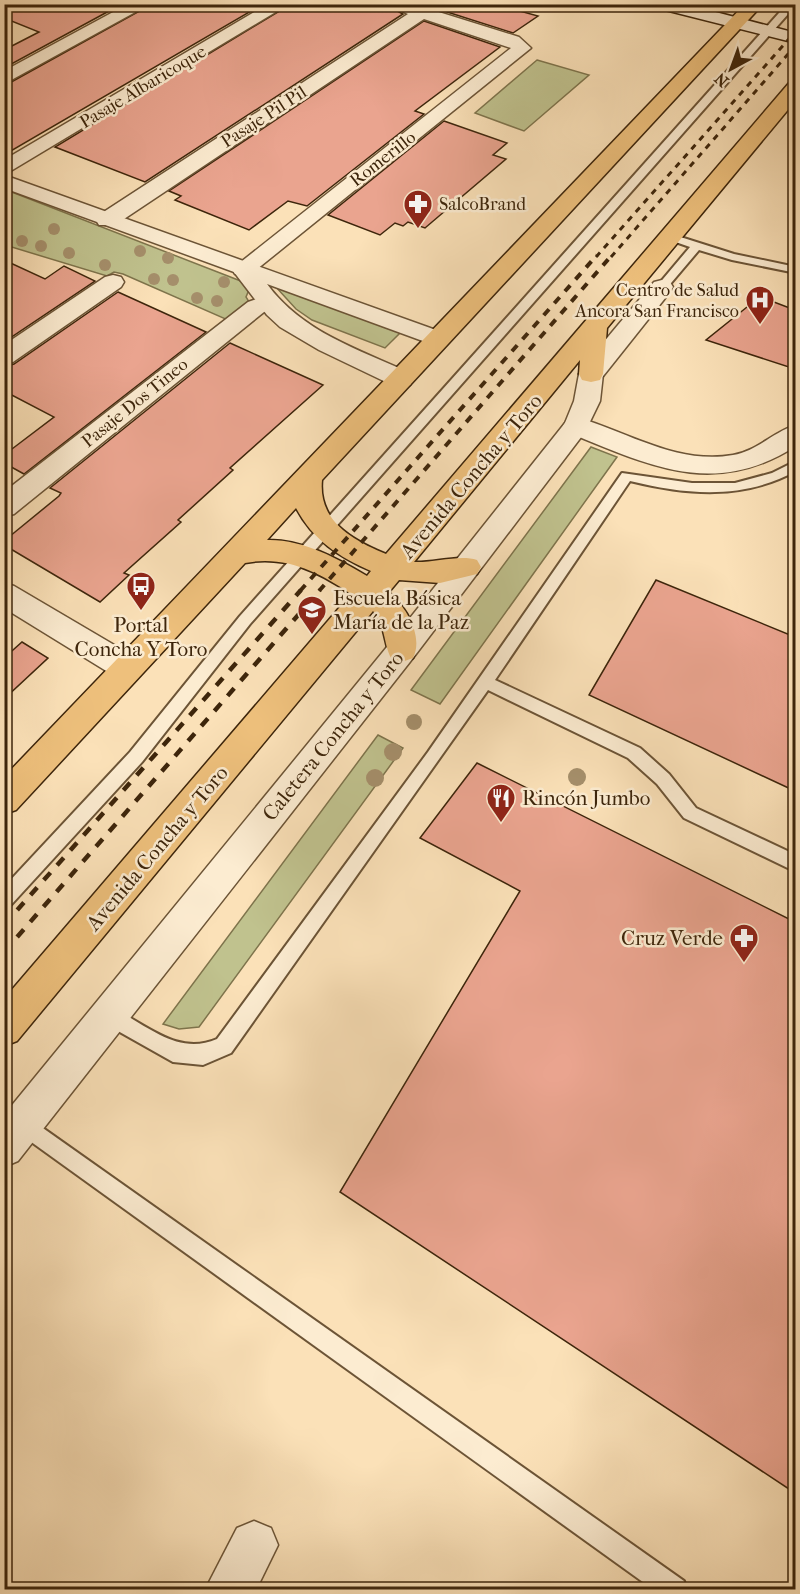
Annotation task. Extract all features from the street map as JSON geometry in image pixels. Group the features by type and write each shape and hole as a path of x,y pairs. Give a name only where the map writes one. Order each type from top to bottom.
{"main road":[{"path":"4,800 755,4"},
{"name":"Avenida Concha y Toro","path":"4,1028 394,568 795,87"},
{"path":"663,287 671,237"},
{"path":"591,374 598,323"},
{"path":"309,476 307,497 311,510 325,530 351,548 394,568 430,573 450,572 467,567"},
{"path":"234,556 261,550 281,551 302,556 372,594 393,614 398,625 402,650"}],"street":[{"path":"4,8 11,4"},
{"path":"4,79 142,4"},
{"name":"Pasaje Albaricoque","path":"4,170 281,4"},
{"path":"394,4 422,13"},
{"path":"663,4 795,38"},
{"name":"Romerillo","path":"243,269 522,48 513,41 422,13"},
{"name":"Pasaje Pil Pil","path":"107,220 422,13"},
{"path":"4,181 439,339"},
{"path":"243,269 262,291 268,303 297,328 401,379"},
{"path":"4,357 113,282"},
{"name":"Caletera Concha y Toro","path":"14,1136 402,650 576,426 587,401 591,374 663,287"},
{"name":"Pasaje Dos Tineo","path":"4,507 256,307 268,303"},
{"path":"598,323 628,329"},
{"path":"576,426 667,458 706,465 725,465 756,458 795,434"},
{"path":"4,594 128,668"},
{"path":"229,1590 254,1545"}],"lane":[{"path":"4,900 156,735 245,620 792,4"},
{"path":"671,237 732,257 795,270"},
{"path":"663,287 696,246"},
{"path":"109,1017 172,1052 203,1055 224,1046 434,757 627,476 685,489 731,488 769,480 795,465"},
{"path":"485,682 634,753 663,779 690,813 795,864"},
{"path":"14,1136 675,1590"}],"green space":[{"path":"537,60 589,75 524,131 475,113"},
{"path":"4,189 251,285 246,297 251,305 230,321 123,274 114,272 107,276 5,245"},
{"path":"275,286 401,332 385,348 312,320 296,309"},
{"path":"591,447 617,457 440,704 411,690"},
{"path":"378,735 403,748 199,1027 179,1029 163,1024"}],"building":[{"path":"21,4 122,4 4,68 4,50 39,32 4,18 4,15"},
{"path":"152,4 263,4 4,155 4,86"},
{"path":"291,4 384,4 403,14 145,182 55,147"},
{"path":"422,4 494,4 538,16 513,33"},
{"path":"424,21 500,47 415,111 424,114 307,206 288,201 249,230 175,200 181,196 169,191"},
{"path":"444,121 507,143 493,155 506,159 425,228 408,222 403,226 395,223 380,235 328,215"},
{"path":"4,260 45,279 64,266 95,281 4,342"},
{"path":"118,292 206,332 24,474 4,463 4,455 54,417 4,391 4,367 14,364"},
{"name":"Centro de Salud Ancora San Francisco","path":"766,299 795,310 795,369 706,340 752,303 759,306"},
{"path":"230,343 323,385 230,468 233,470 178,520 181,522 124,573 129,575 100,602 4,545 4,541 61,493 50,488"},
{"path":"656,580 795,637 795,791 589,695"},
{"path":"22,642 48,658 4,699 4,658"},
{"path":"477,763 795,922 795,1493 340,1192 520,891 420,838"}],"railway":[{"path":"596,257 796,31"},
{"path":"611,257 796,45"},
{"path":"300,591 597,255"},
{"path":"319,591 612,255"},
{"path":"4,925 301,590"},
{"path":"4,952 320,590"}],"place":[{"name":"SalcoBrand","path":"418,230"},
{"name":"Centro de Salud Ancora San Francisco","path":"760,326"},
{"name":"Portal Concha Y Toro","path":"141,612"},
{"name":"Escuela Básica María de la Paz","path":"312,636"},
{"name":"Rincón Jumbo","path":"501,824"},
{"name":"Cruz Verde","path":"744,964"}]}
